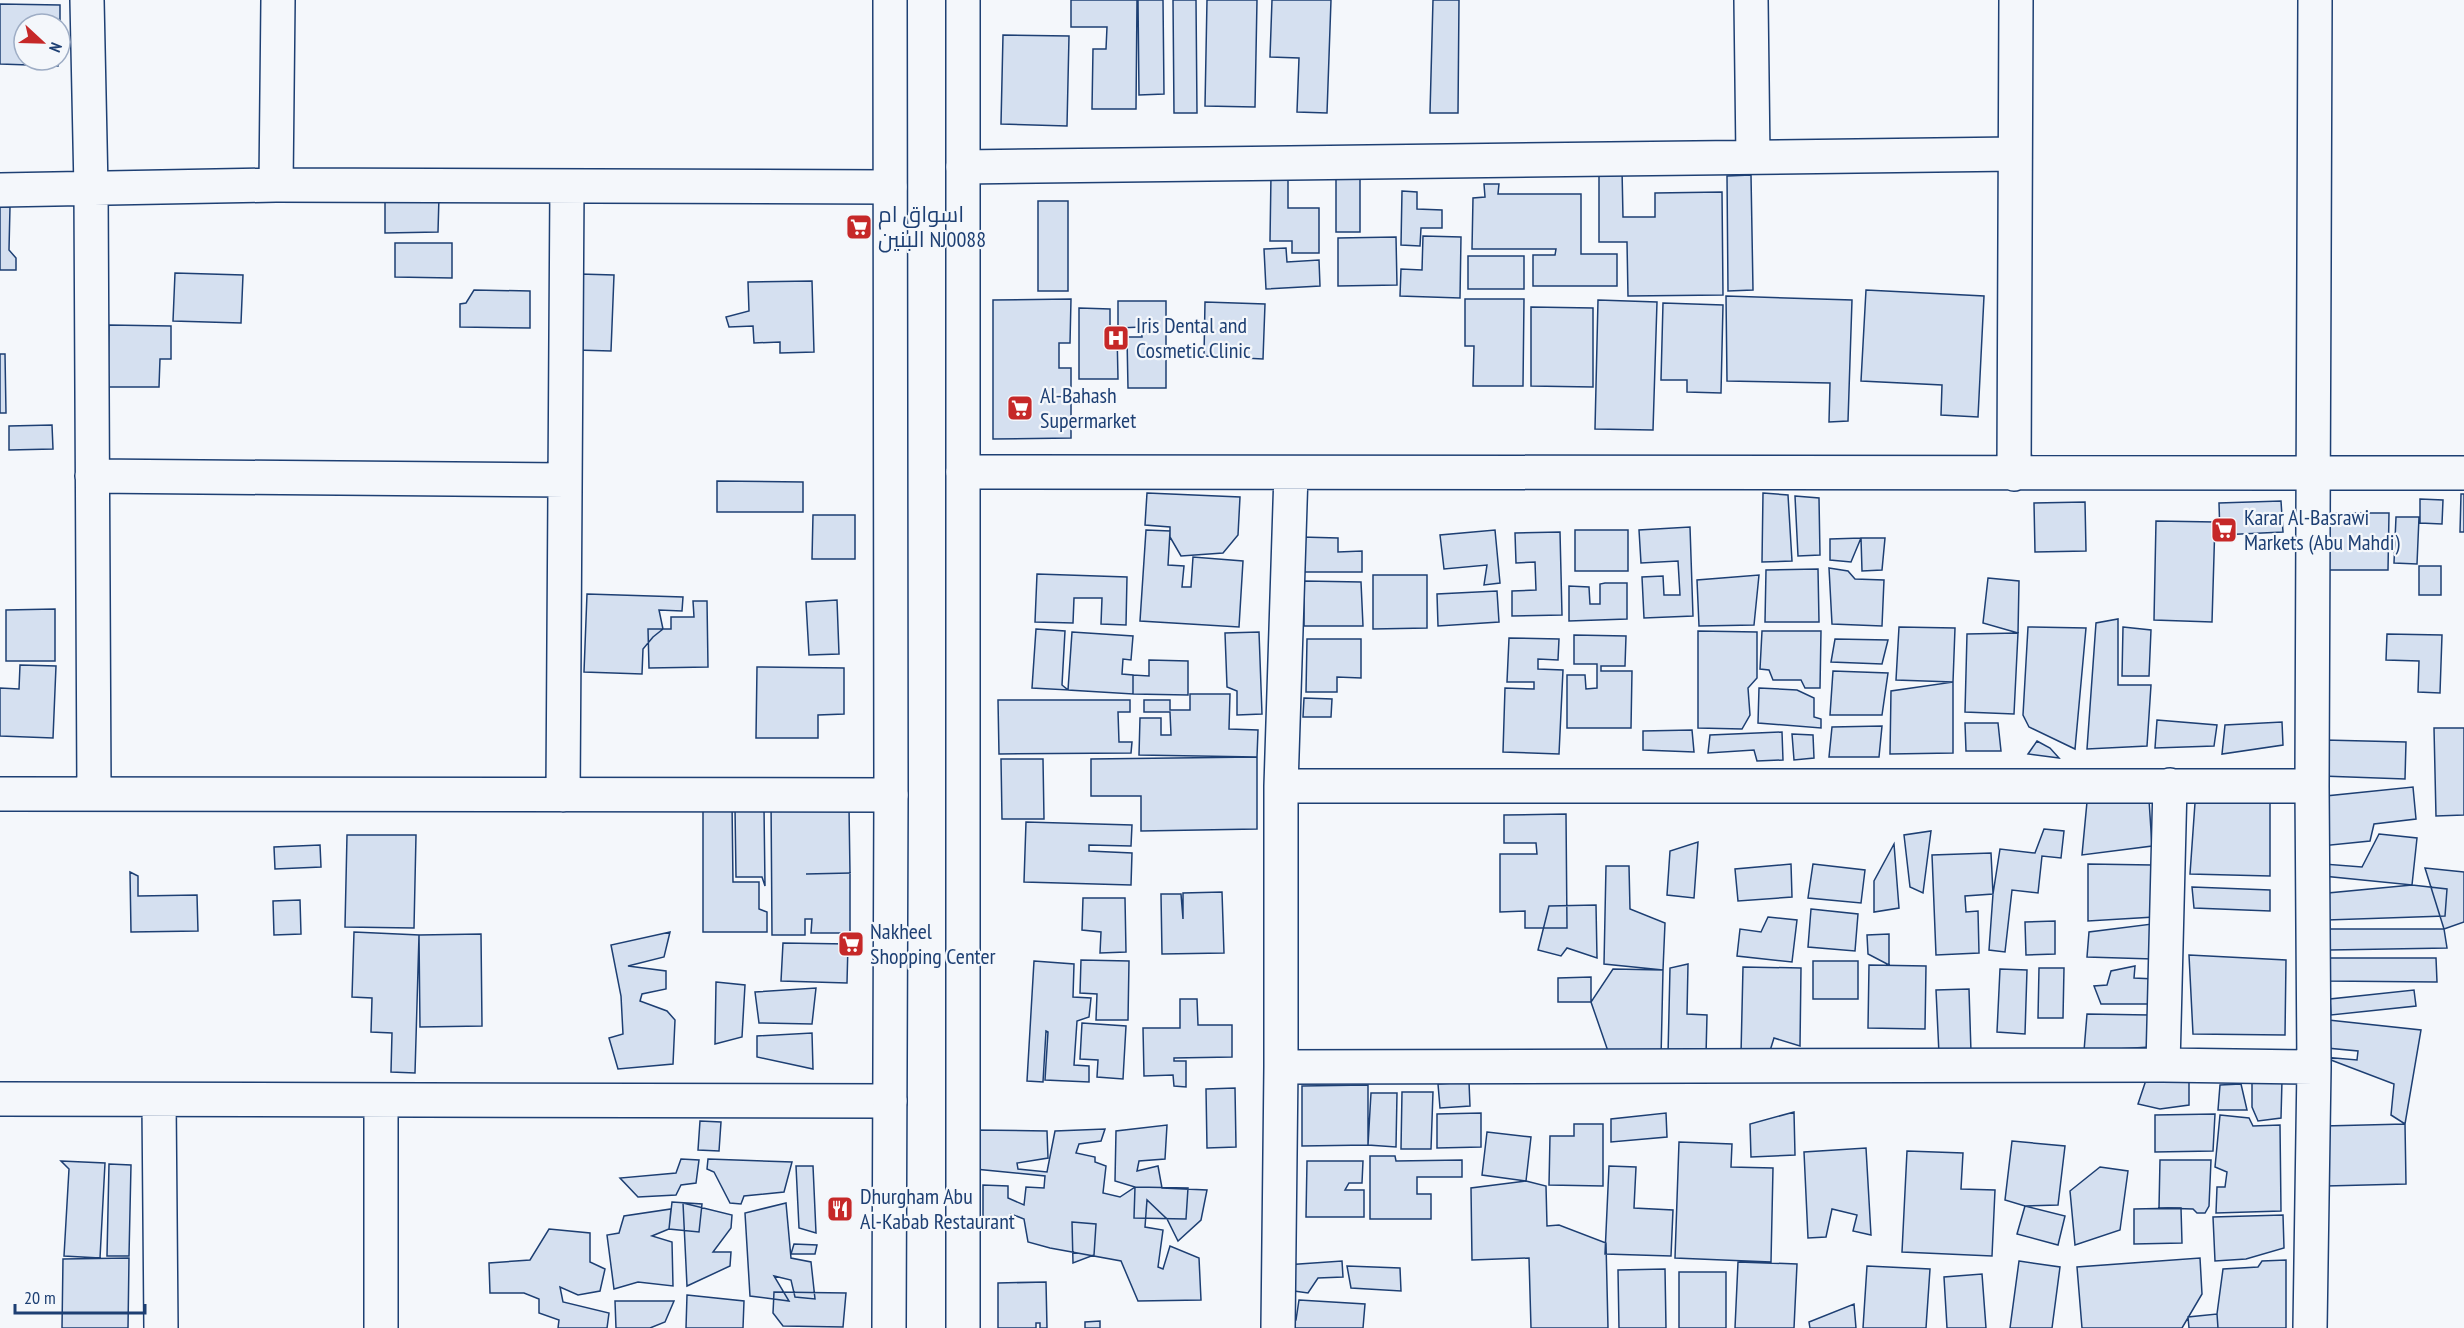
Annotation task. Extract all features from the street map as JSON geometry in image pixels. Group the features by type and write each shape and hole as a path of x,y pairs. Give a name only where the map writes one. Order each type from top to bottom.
{"street":[{"path":"87,0 91,189 94,794"},
{"path":"276,185 278,0"},
{"path":"889,1328 890,0"},
{"path":"963,0 963,1328"},
{"path":"1751,0 1753,157"},
{"path":"2014,474 2016,0"},
{"path":"2310,1328 2314,1067 2312,786 2315,0"},
{"path":"963,168 2014,154"},
{"path":"0,190 276,185 890,187"},
{"path":"563,795 567,186"},
{"path":"963,472 2464,474"},
{"path":"1278,1328 1281,786 1291,473"},
{"path":"92,476 565,480"},
{"path":"2163,1065 2170,785"},
{"path":"1281,786 2312,786"},
{"path":"0,794 891,795"},
{"path":"1281,1067 2163,1065 2314,1067"},
{"path":"0,1100 890,1101"},
{"path":"159,1101 161,1328"},
{"path":"381,1102 381,1328"}],"building":[{"path":"1071,0 1137,0 1136,109 1092,109 1093,49 1106,49 1107,27 1071,27"},
{"path":"1138,0 1163,0 1164,94 1139,95"},
{"path":"1173,0 1196,0 1197,113 1174,113"},
{"path":"1207,0 1257,0 1255,107 1205,106"},
{"path":"1272,0 1331,0 1327,113 1297,112 1299,58 1270,57"},
{"path":"1433,0 1459,0 1458,113 1430,113"},
{"path":"0,4 60,5 60,12 12,12 12,64 0,64"},
{"path":"1003,35 1069,36 1067,126 1001,124"},
{"path":"1622,169 1623,217 1655,217 1655,193 1722,192 1723,295 1628,296 1627,242 1599,242 1599,170"},
{"path":"1288,174 1288,208 1319,208 1319,253 1292,253 1292,241 1270,241 1271,175"},
{"path":"1751,175 1753,290 1728,291 1727,176"},
{"path":"1336,177 1360,177 1360,232 1336,232"},
{"path":"1484,184 1499,184 1498,194 1581,194 1581,254 1617,254 1617,286 1533,286 1533,255 1555,255 1556,249 1472,249 1473,198 1485,197"},
{"path":"1402,191 1417,192 1417,209 1442,210 1442,228 1421,228 1420,246 1401,245"},
{"path":"385,196 439,196 438,232 385,233"},
{"path":"1038,201 1068,201 1068,291 1038,291"},
{"path":"0,207 10,207 9,250 16,258 16,270 0,270"},
{"path":"1423,236 1461,237 1460,298 1400,296 1401,269 1422,270"},
{"path":"1396,237 1397,285 1338,286 1338,238"},
{"path":"395,243 452,243 452,278 395,277"},
{"path":"1286,248 1287,262 1319,260 1320,286 1266,289 1264,249"},
{"path":"1468,256 1524,256 1524,289 1468,289"},
{"path":"175,273 243,275 241,323 173,321"},
{"path":"579,274 614,275 611,351 576,350"},
{"path":"812,281 814,352 780,353 780,342 754,343 753,326 729,327 726,317 749,311 748,282"},
{"path":"474,290 530,291 530,328 460,327 460,304 466,303"},
{"path":"1866,290 1984,296 1978,417 1941,415 1942,385 1861,381"},
{"path":"1726,296 1852,300 1848,421 1829,422 1830,383 1727,381"},
{"path":"1071,299 1070,343 1059,343 1059,368 1071,368 1071,438 993,439 993,300"},
{"path":"1465,299 1524,299 1523,386 1473,386 1474,346 1465,346"},
{"path":"1598,300 1657,302 1653,430 1595,429"},
{"path":"1118,301 1166,301 1166,388 1128,388 1127,337 1142,337 1142,327 1118,328"},
{"path":"1205,302 1265,304 1263,359 1204,356"},
{"path":"1663,303 1723,305 1721,393 1687,392 1687,380 1661,380"},
{"path":"1531,307 1593,308 1593,387 1531,386"},
{"path":"1079,308 1110,309 1110,332 1117,332 1118,379 1079,379"},
{"path":"109,325 171,326 171,359 160,359 159,387 108,387"},
{"path":"0,354 5,354 6,413 0,413"},
{"path":"52,425 53,449 9,450 9,426"},
{"path":"717,481 803,482 803,512 717,512"},
{"path":"1147,493 1240,497 1238,535 1223,553 1181,556 1170,537 1170,527 1145,525"},
{"path":"1763,493 1788,495 1792,561 1762,562"},
{"path":"2461,494 2464,494 2464,532 2460,532"},
{"path":"1795,496 1819,498 1820,555 1798,556"},
{"path":"2420,499 2443,500 2442,524 2420,523"},
{"path":"2281,501 2283,532 2220,535 2219,503"},
{"path":"2085,502 2086,551 2035,552 2034,503"},
{"path":"2324,513 2389,513 2388,570 2324,570"},
{"path":"813,515 855,515 855,559 812,559"},
{"path":"2396,517 2419,517 2417,564 2394,563"},
{"path":"2156,521 2215,522 2212,622 2154,620"},
{"path":"1690,527 1693,616 1644,618 1642,577 1663,576 1664,595 1680,595 1678,561 1641,563 1639,530"},
{"path":"1146,530 1170,531 1168,565 1184,566 1182,587 1191,587 1193,557 1243,561 1239,627 1140,621"},
{"path":"1495,530 1500,583 1484,585 1487,565 1444,569 1440,535"},
{"path":"1575,530 1628,530 1628,571 1575,571"},
{"path":"1560,532 1562,615 1512,616 1512,591 1536,590 1535,562 1516,563 1515,533"},
{"path":"1301,537 1338,538 1338,552 1362,551 1362,572 1301,572"},
{"path":"1861,538 1885,538 1882,570 1862,571"},
{"path":"1861,538 1851,562 1830,560 1830,539"},
{"path":"2419,566 2441,566 2441,595 2419,595"},
{"path":"1829,568 1848,571 1855,579 1884,580 1882,626 1832,624"},
{"path":"1818,569 1819,622 1765,622 1766,570"},
{"path":"1037,574 1127,577 1126,625 1101,624 1102,598 1074,598 1073,623 1035,622"},
{"path":"1373,575 1427,575 1427,628 1373,629"},
{"path":"1759,575 1754,625 1699,626 1697,580"},
{"path":"1988,578 2019,581 2018,633 1983,623"},
{"path":"1304,581 1361,582 1363,626 1304,626"},
{"path":"1627,583 1627,619 1569,621 1569,586 1589,587 1590,604 1600,604 1600,584"},
{"path":"1497,591 1499,622 1438,626 1437,594"},
{"path":"587,594 683,597 682,611 659,610 663,629 643,649 642,674 584,672"},
{"path":"837,600 839,654 809,655 806,602"},
{"path":"693,601 707,601 708,667 649,668 648,629 671,629 671,617 694,617"},
{"path":"55,609 55,661 6,661 6,610"},
{"path":"2118,619 2118,685 2151,685 2147,746 2087,749 2096,623"},
{"path":"1899,627 1955,628 1953,682 1896,680"},
{"path":"2028,627 2086,628 2075,749 2029,727 2023,715"},
{"path":"2123,627 2151,630 2149,676 2122,676"},
{"path":"1036,629 1065,631 1062,685 1068,690 1032,688"},
{"path":"1698,631 1757,632 1757,678 1748,688 1750,715 1742,729 1698,728"},
{"path":"1762,631 1821,631 1820,688 1805,688 1801,680 1773,680 1769,670 1760,669"},
{"path":"1072,632 1133,636 1131,660 1123,659 1122,674 1133,675 1133,694 1068,690"},
{"path":"1259,632 1262,714 1237,715 1237,691 1227,687 1225,633"},
{"path":"2018,633 2014,714 1965,712 1967,634"},
{"path":"2387,634 2442,635 2440,693 2418,692 2419,661 2386,660"},
{"path":"1574,635 1626,636 1625,666 1601,666 1601,671 1632,671 1631,728 1567,728 1567,675 1585,675 1586,689 1597,688 1597,664 1574,664"},
{"path":"1509,638 1559,639 1558,660 1538,659 1538,669 1563,670 1559,754 1503,752 1505,688 1534,689 1534,682 1507,682"},
{"path":"1307,639 1361,639 1361,678 1337,677 1337,692 1306,692"},
{"path":"1835,639 1888,640 1882,664 1831,662"},
{"path":"1149,660 1188,661 1188,695 1133,694 1133,675 1149,676"},
{"path":"20,665 56,666 53,738 0,736 0,688 19,689"},
{"path":"757,667 844,668 844,714 818,715 818,738 756,738"},
{"path":"1833,671 1888,673 1882,715 1830,715"},
{"path":"1953,682 1953,753 1890,754 1891,691"},
{"path":"1759,688 1797,690 1814,698 1814,717 1821,719 1821,728 1758,723"},
{"path":"1190,694 1230,694 1229,729 1258,730 1257,757 1139,755 1140,718 1161,718 1161,735 1171,735 1170,712 1144,712 1144,700 1170,700 1170,710 1190,710"},
{"path":"1304,698 1332,699 1331,717 1303,717"},
{"path":"998,700 1130,700 1130,712 1118,712 1119,742 1132,742 1131,753 999,754"},
{"path":"2157,720 2217,725 2214,746 2155,748"},
{"path":"2282,722 2283,745 2222,754 2225,725"},
{"path":"1965,723 1998,723 2001,751 1966,751"},
{"path":"1882,726 1879,757 1829,757 1832,727"},
{"path":"2434,728 2464,728 2464,815 2436,816"},
{"path":"1692,730 1694,752 1643,750 1643,731"},
{"path":"1782,732 1783,760 1757,761 1754,750 1708,753 1710,735"},
{"path":"1792,734 1813,735 1814,758 1794,760"},
{"path":"2324,740 2406,742 2405,779 2322,776"},
{"path":"2037,741 2050,748 2059,758 2028,754"},
{"path":"1257,757 1257,829 1141,831 1141,796 1091,796 1091,759"},
{"path":"1001,759 1043,759 1044,819 1002,819"},
{"path":"2413,787 2416,819 2374,824 2370,841 2321,846 2316,797"},
{"path":"771,798 849,807 850,933 811,933 812,919 805,919 805,935 772,935"},
{"path":"2149,800 2152,846 2082,855 2087,802"},
{"path":"2270,801 2270,876 2190,874 2195,803"},
{"path":"703,802 732,802 733,882 759,882 759,909 767,912 767,932 703,932"},
{"path":"735,808 764,808 765,886 762,877 736,877"},
{"path":"1566,814 1567,928 1525,928 1525,911 1500,912 1500,854 1537,854 1536,843 1504,843 1504,815"},
{"path":"1026,822 1132,825 1131,846 1089,845 1089,851 1132,853 1131,885 1024,882"},
{"path":"2044,829 2064,831 2061,858 2042,856 2038,893 2012,890 2005,952 1989,950 1993,894 2000,849 2035,853"},
{"path":"1931,831 1923,893 1910,887 1904,835"},
{"path":"2379,834 2417,838 2412,885 2323,876 2324,864 2362,867"},
{"path":"347,835 416,835 414,928 345,927"},
{"path":"1698,842 1694,898 1667,895 1670,851"},
{"path":"1894,844 1899,908 1874,912 1874,881"},
{"path":"320,845 321,867 275,869 274,847"},
{"path":"1991,853 1993,894 1965,896 1966,912 1978,911 1979,953 1936,955 1932,855"},
{"path":"1791,864 1792,897 1738,901 1735,869"},
{"path":"1813,864 1865,870 1861,903 1808,898"},
{"path":"2088,864 2152,865 2154,917 2088,921"},
{"path":"1606,866 1629,866 1630,909 1665,923 1663,970 1604,964"},
{"path":"2425,868 2464,872 2464,922 2444,929"},
{"path":"130,872 138,876 138,896 197,895 198,931 131,932"},
{"path":"2412,885 2447,889 2445,916 2327,920 2328,893"},
{"path":"2192,887 2270,890 2270,911 2194,908"},
{"path":"1222,892 1224,953 1162,954 1161,894 1181,894 1183,919 1183,893"},
{"path":"1083,898 1125,898 1126,952 1100,953 1101,932 1082,930"},
{"path":"300,900 301,934 274,935 273,901"},
{"path":"1596,905 1597,958 1567,948 1561,956 1538,950 1549,906"},
{"path":"1811,909 1858,914 1855,951 1808,947"},
{"path":"1768,917 1797,920 1792,962 1737,956 1740,929 1761,932"},
{"path":"2055,921 2055,954 2026,955 2025,922"},
{"path":"2152,924 2153,959 2087,957 2089,932"},
{"path":"2326,929 2444,929 2447,948 2330,950"},
{"path":"354,932 419,935 415,1073 391,1072 392,1033 371,1032 372,998 352,997"},
{"path":"670,932 664,957 628,966 666,971 666,989 642,994 640,1001 667,1011 675,1020 673,1064 618,1069 609,1038 623,1034 621,996 611,945"},
{"path":"481,934 482,1026 420,1027 419,935"},
{"path":"1889,934 1889,965 1868,954 1867,935"},
{"path":"783,943 848,944 847,983 781,981"},
{"path":"2189,955 2286,960 2285,1035 2193,1034"},
{"path":"2325,958 2436,958 2437,982 2325,981"},
{"path":"1081,960 1129,961 1128,1020 1096,1020 1097,994 1080,993"},
{"path":"1034,961 1074,964 1073,997 1091,998 1089,1017 1077,1021 1074,1065 1089,1066 1089,1082 1045,1080 1048,1032 1046,1031 1043,1082 1027,1081"},
{"path":"1813,961 1858,961 1858,999 1813,999"},
{"path":"1688,964 1687,1014 1707,1015 1706,1056 1668,1055 1670,968"},
{"path":"1869,965 1926,966 1925,1029 1868,1028"},
{"path":"2135,966 2134,978 2155,979 2156,1004 2101,1004 2094,986 2107,985 2111,971"},
{"path":"1743,967 1801,968 1800,1046 1774,1038 1769,1054 1741,1054"},
{"path":"2039,968 2064,968 2063,1018 2038,1018"},
{"path":"1613,969 1663,970 1661,1058 1610,1057 1591,1002"},
{"path":"2000,969 2027,970 2025,1034 1997,1032"},
{"path":"1591,977 1591,1002 1558,1002 1558,978"},
{"path":"716,982 745,985 742,1037 715,1044"},
{"path":"816,988 812,1024 759,1023 755,992"},
{"path":"1969,989 1971,1052 1939,1054 1936,990"},
{"path":"2414,990 2416,1006 2331,1015 2330,999"},
{"path":"1180,999 1197,999 1198,1025 1232,1025 1232,1057 1174,1058 1174,1061 1186,1061 1186,1087 1174,1086 1173,1075 1144,1076 1143,1028 1180,1028"},
{"path":"2087,1014 2149,1015 2150,1047 2084,1051"},
{"path":"2319,1019 2421,1030 2405,1124 2391,1115 2394,1084 2323,1057 2357,1060 2358,1051 2316,1047"},
{"path":"1082,1023 1126,1026 1123,1079 1097,1077 1098,1060 1080,1059"},
{"path":"812,1033 813,1069 757,1057 757,1036"},
{"path":"2148,1074 2189,1080 2189,1105 2160,1109 2138,1104"},
{"path":"2282,1080 2281,1118 2258,1121 2252,1107 2252,1083"},
{"path":"1469,1082 1470,1106 1440,1108 1438,1084"},
{"path":"2241,1084 2247,1110 2218,1110 2220,1085"},
{"path":"1368,1085 1368,1145 1302,1146 1302,1086"},
{"path":"1235,1088 1236,1147 1207,1148 1206,1089"},
{"path":"1402,1092 1433,1092 1431,1149 1401,1149"},
{"path":"1371,1093 1397,1093 1396,1147 1368,1145"},
{"path":"1794,1112 1795,1155 1751,1157 1750,1124"},
{"path":"1481,1113 1481,1147 1437,1148 1437,1114"},
{"path":"1666,1113 1667,1137 1611,1142 1611,1119"},
{"path":"2215,1114 2213,1151 2155,1152 2155,1115"},
{"path":"2220,1115 2249,1118 2253,1126 2280,1125 2281,1211 2216,1213 2217,1187 2225,1187 2227,1172 2215,1167"},
{"path":"700,1121 721,1122 719,1151 698,1150"},
{"path":"1574,1124 1603,1124 1603,1186 1549,1185 1550,1136 1574,1136"},
{"path":"2405,1124 2406,1184 2326,1186 2324,1126"},
{"path":"1167,1125 1165,1159 1139,1161 1137,1171 1158,1166 1162,1188 1207,1190 1201,1220 1178,1241 1167,1219 1147,1200 1145,1227 1163,1230 1158,1267 1163,1269 1170,1246 1199,1258 1201,1300 1138,1301 1121,1261 1028,1242 1024,1219 1011,1214 1004,1224 983,1218 983,1185 1008,1186 1008,1198 1024,1205 1026,1187 1044,1188 1045,1176 975,1169 974,1130 1047,1131 1048,1158 1017,1163 1018,1169 1047,1172 1055,1131 1105,1129 1101,1141 1079,1144 1076,1153 1095,1157 1095,1162 1106,1166 1103,1193 1120,1197 1135,1187 1115,1181 1116,1131"},
{"path":"1487,1132 1531,1137 1526,1181 1482,1175"},
{"path":"2012,1141 2065,1146 2058,1205 2025,1206 2005,1200"},
{"path":"1679,1142 1732,1144 1731,1167 1773,1168 1771,1262 1675,1258"},
{"path":"1866,1148 1871,1235 1853,1231 1857,1215 1832,1209 1826,1237 1808,1238 1804,1152"},
{"path":"1907,1151 1963,1153 1961,1189 1995,1190 1992,1256 1902,1252"},
{"path":"1370,1156 1395,1156 1396,1161 1462,1160 1462,1177 1417,1177 1417,1194 1431,1194 1431,1219 1370,1219"},
{"path":"681,1159 699,1160 696,1183 681,1185 676,1195 638,1197 620,1178 676,1173"},
{"path":"708,1159 792,1162 784,1192 744,1196 741,1204 730,1203 714,1172 707,1169"},
{"path":"2160,1160 2211,1160 2209,1206 2205,1213 2197,1213 2193,1209 2159,1208"},
{"path":"61,1161 105,1163 100,1258 64,1256 69,1169"},
{"path":"1307,1161 1363,1161 1362,1183 1349,1183 1345,1190 1364,1190 1364,1217 1306,1217"},
{"path":"109,1164 131,1165 129,1256 107,1256"},
{"path":"796,1166 813,1166 816,1233 799,1228"},
{"path":"1609,1166 1636,1167 1634,1208 1673,1210 1671,1256 1605,1254"},
{"path":"2100,1167 2128,1171 2120,1230 2075,1245 2070,1191"},
{"path":"1526,1181 1546,1186 1547,1226 1559,1225 1606,1243 1608,1328 1531,1328 1529,1258 1472,1260 1471,1188"},
{"path":"1135,1187 1188,1188 1186,1219 1134,1218"},
{"path":"672,1202 702,1204 699,1232 669,1229"},
{"path":"683,1203 732,1215 731,1228 713,1252 731,1252 730,1266 687,1286"},
{"path":"786,1203 791,1258 811,1262 815,1299 795,1297 791,1280 774,1276 789,1301 750,1296 745,1213"},
{"path":"2025,1206 2065,1216 2058,1245 2017,1234"},
{"path":"2181,1208 2182,1243 2134,1244 2134,1209"},
{"path":"671,1209 669,1229 652,1236 672,1242 673,1286 638,1282 614,1289 607,1235 619,1233 624,1216"},
{"path":"2283,1215 2284,1248 2246,1259 2215,1261 2213,1217"},
{"path":"1072,1222 1096,1224 1094,1255 1073,1263"},
{"path":"549,1229 590,1233 590,1262 605,1269 600,1291 578,1295 560,1287 563,1302 609,1313 607,1328 558,1328 559,1320 539,1313 539,1299 524,1293 490,1293 489,1263 530,1260"},
{"path":"794,1244 817,1245 815,1254 791,1254"},
{"path":"129,1258 128,1328 62,1328 63,1259"},
{"path":"2200,1258 2202,1294 2182,1328 2082,1328 2077,1267"},
{"path":"2286,1260 2286,1328 2218,1328 2217,1314 2223,1269 2258,1267 2262,1261"},
{"path":"1342,1261 1343,1277 1318,1278 1308,1293 1287,1290 1285,1265"},
{"path":"2019,1261 2060,1267 2052,1328 2010,1328"},
{"path":"1738,1262 1797,1264 1794,1328 1735,1328"},
{"path":"1347,1266 1400,1268 1401,1291 1351,1288"},
{"path":"1867,1266 1930,1269 1926,1328 1863,1328"},
{"path":"1665,1269 1666,1328 1619,1328 1618,1270"},
{"path":"1679,1272 1726,1272 1726,1328 1679,1328"},
{"path":"1982,1274 1986,1328 1947,1328 1944,1277"},
{"path":"1046,1282 1047,1328 1040,1328 1040,1323 1036,1323 1036,1328 998,1328 998,1283"},
{"path":"774,1292 846,1293 843,1327 783,1326 773,1313"},
{"path":"687,1295 744,1301 743,1328 686,1328"},
{"path":"1299,1300 1365,1304 1363,1328 1290,1328 1290,1319 1296,1320"},
{"path":"615,1301 674,1301 665,1322 650,1328 616,1328"},
{"path":"1854,1304 1856,1328 1810,1328 1809,1322"},
{"path":"2217,1314 2218,1328 2189,1328 2188,1317"},
{"path":"1100,1321 1100,1328 1085,1328 1085,1322"}],"place":[{"name":"اسواق ام البنين NJ0088","path":"859,227"},
{"name":"Iris Dental and Cosmetic Clinic","path":"1116,338"},
{"name":"Al-Bahash Supermarket","path":"1020,408"},
{"name":"Karar Al-Basrawi Markets (Abu Mahdi)","path":"2224,530"},
{"name":"Nakheel Shopping Center","path":"851,944"},
{"name":"Dhurgham Abu Al-Kabab Restaurant","path":"840,1209"}]}
